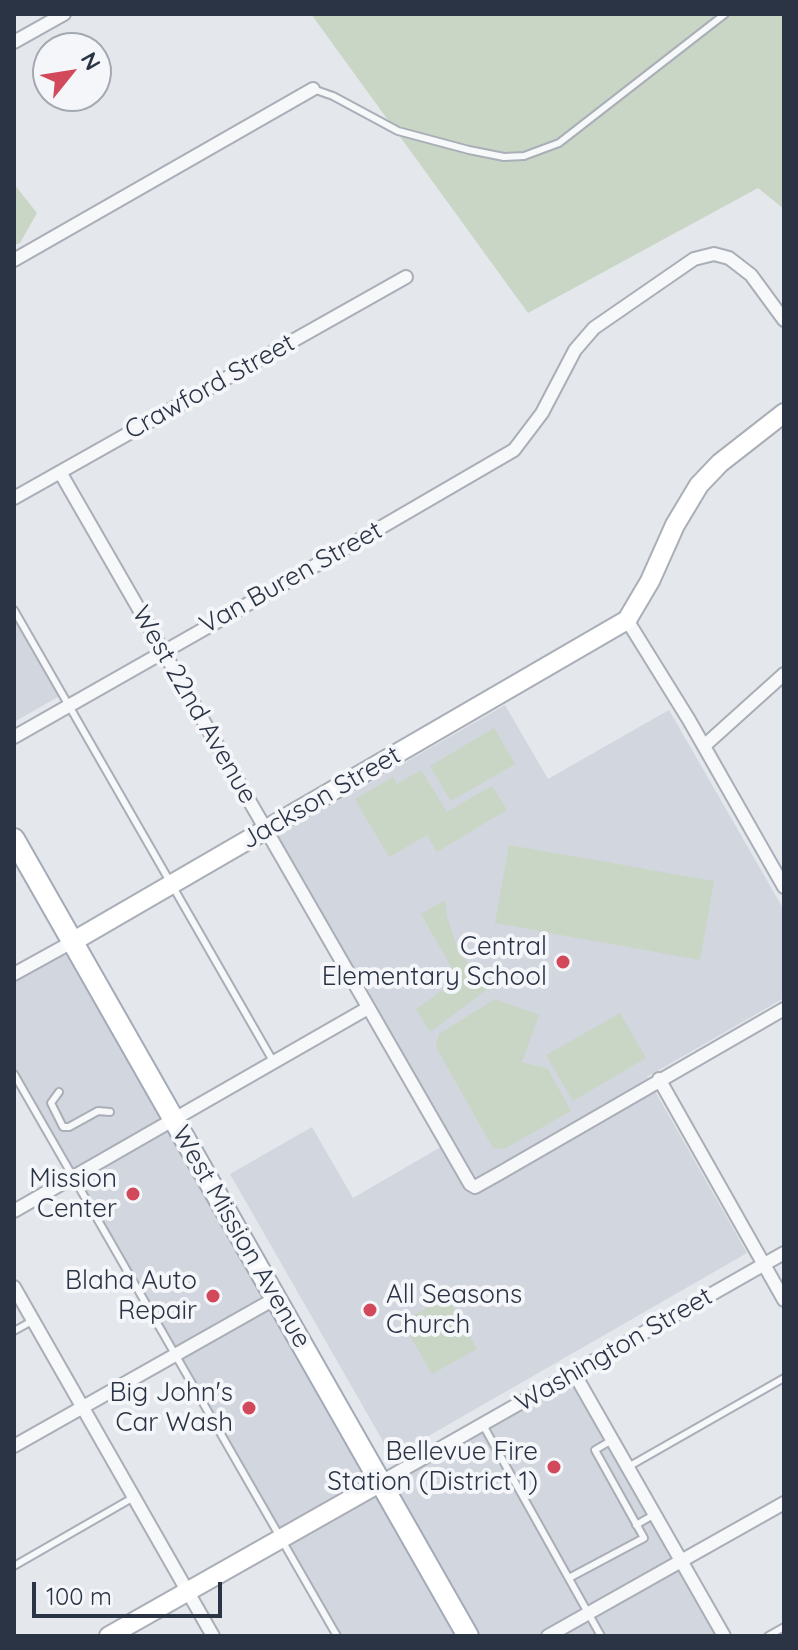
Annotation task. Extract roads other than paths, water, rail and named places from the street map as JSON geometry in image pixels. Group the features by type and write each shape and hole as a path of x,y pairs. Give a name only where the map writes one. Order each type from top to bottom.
{"main road":[{"name":"West Mission Avenue","path":"14,839 468,1636"}],"street":[{"path":"14,42 64,14"},
{"path":"14,260 313,89"},
{"name":"Van Buren Street","path":"14,737 514,450 542,413 575,350 594,328 694,259 714,254 729,258 751,275 784,320"},
{"name":"Crawford Street","path":"14,498 406,277"},
{"path":"784,413 720,463 699,485 627,620 704,746 784,887"},
{"name":"West 22nd Avenue","path":"60,472 466,1179 475,1187 603,1115 659,1079"},
{"name":"Jackson Street","path":"14,974 627,620"},
{"path":"704,746 784,674"},
{"path":"14,1211 368,1008"},
{"path":"784,1009 659,1079 784,1300"},
{"name":"Washington Street","path":"109,1636 784,1253"},
{"path":"14,1287 213,1636"},
{"path":"14,1446 276,1298"},
{"path":"574,1373 724,1636"},
{"path":"548,1636 784,1503"}],"lane":[{"path":"313,89 333,96 398,131 504,157 524,156 559,143 725,14"},
{"path":"14,610 274,1062"},
{"path":"14,1074 337,1636"},
{"path":"59,1092 51,1103 63,1127 69,1127 98,1111 110,1112"},
{"path":"14,1331 33,1321"},
{"path":"628,1467 784,1378"},
{"path":"483,1425 601,1636"},
{"path":"569,1578 644,1538 595,1450 612,1440"},
{"path":"14,1566 134,1497"},
{"path":"636,1525 655,1514"},
{"path":"768,1636 784,1627"}],"place":[{"name":"Central Elementary School","path":"563,962"},
{"name":"Mission Center","path":"133,1194"},
{"name":"Blaha Auto Repair","path":"213,1296"},
{"name":"All Seasons Church","path":"370,1310"},
{"name":"Big John's Car Wash","path":"249,1408"},
{"name":"Bellevue Fire Station (District 1)","path":"554,1467"}]}
